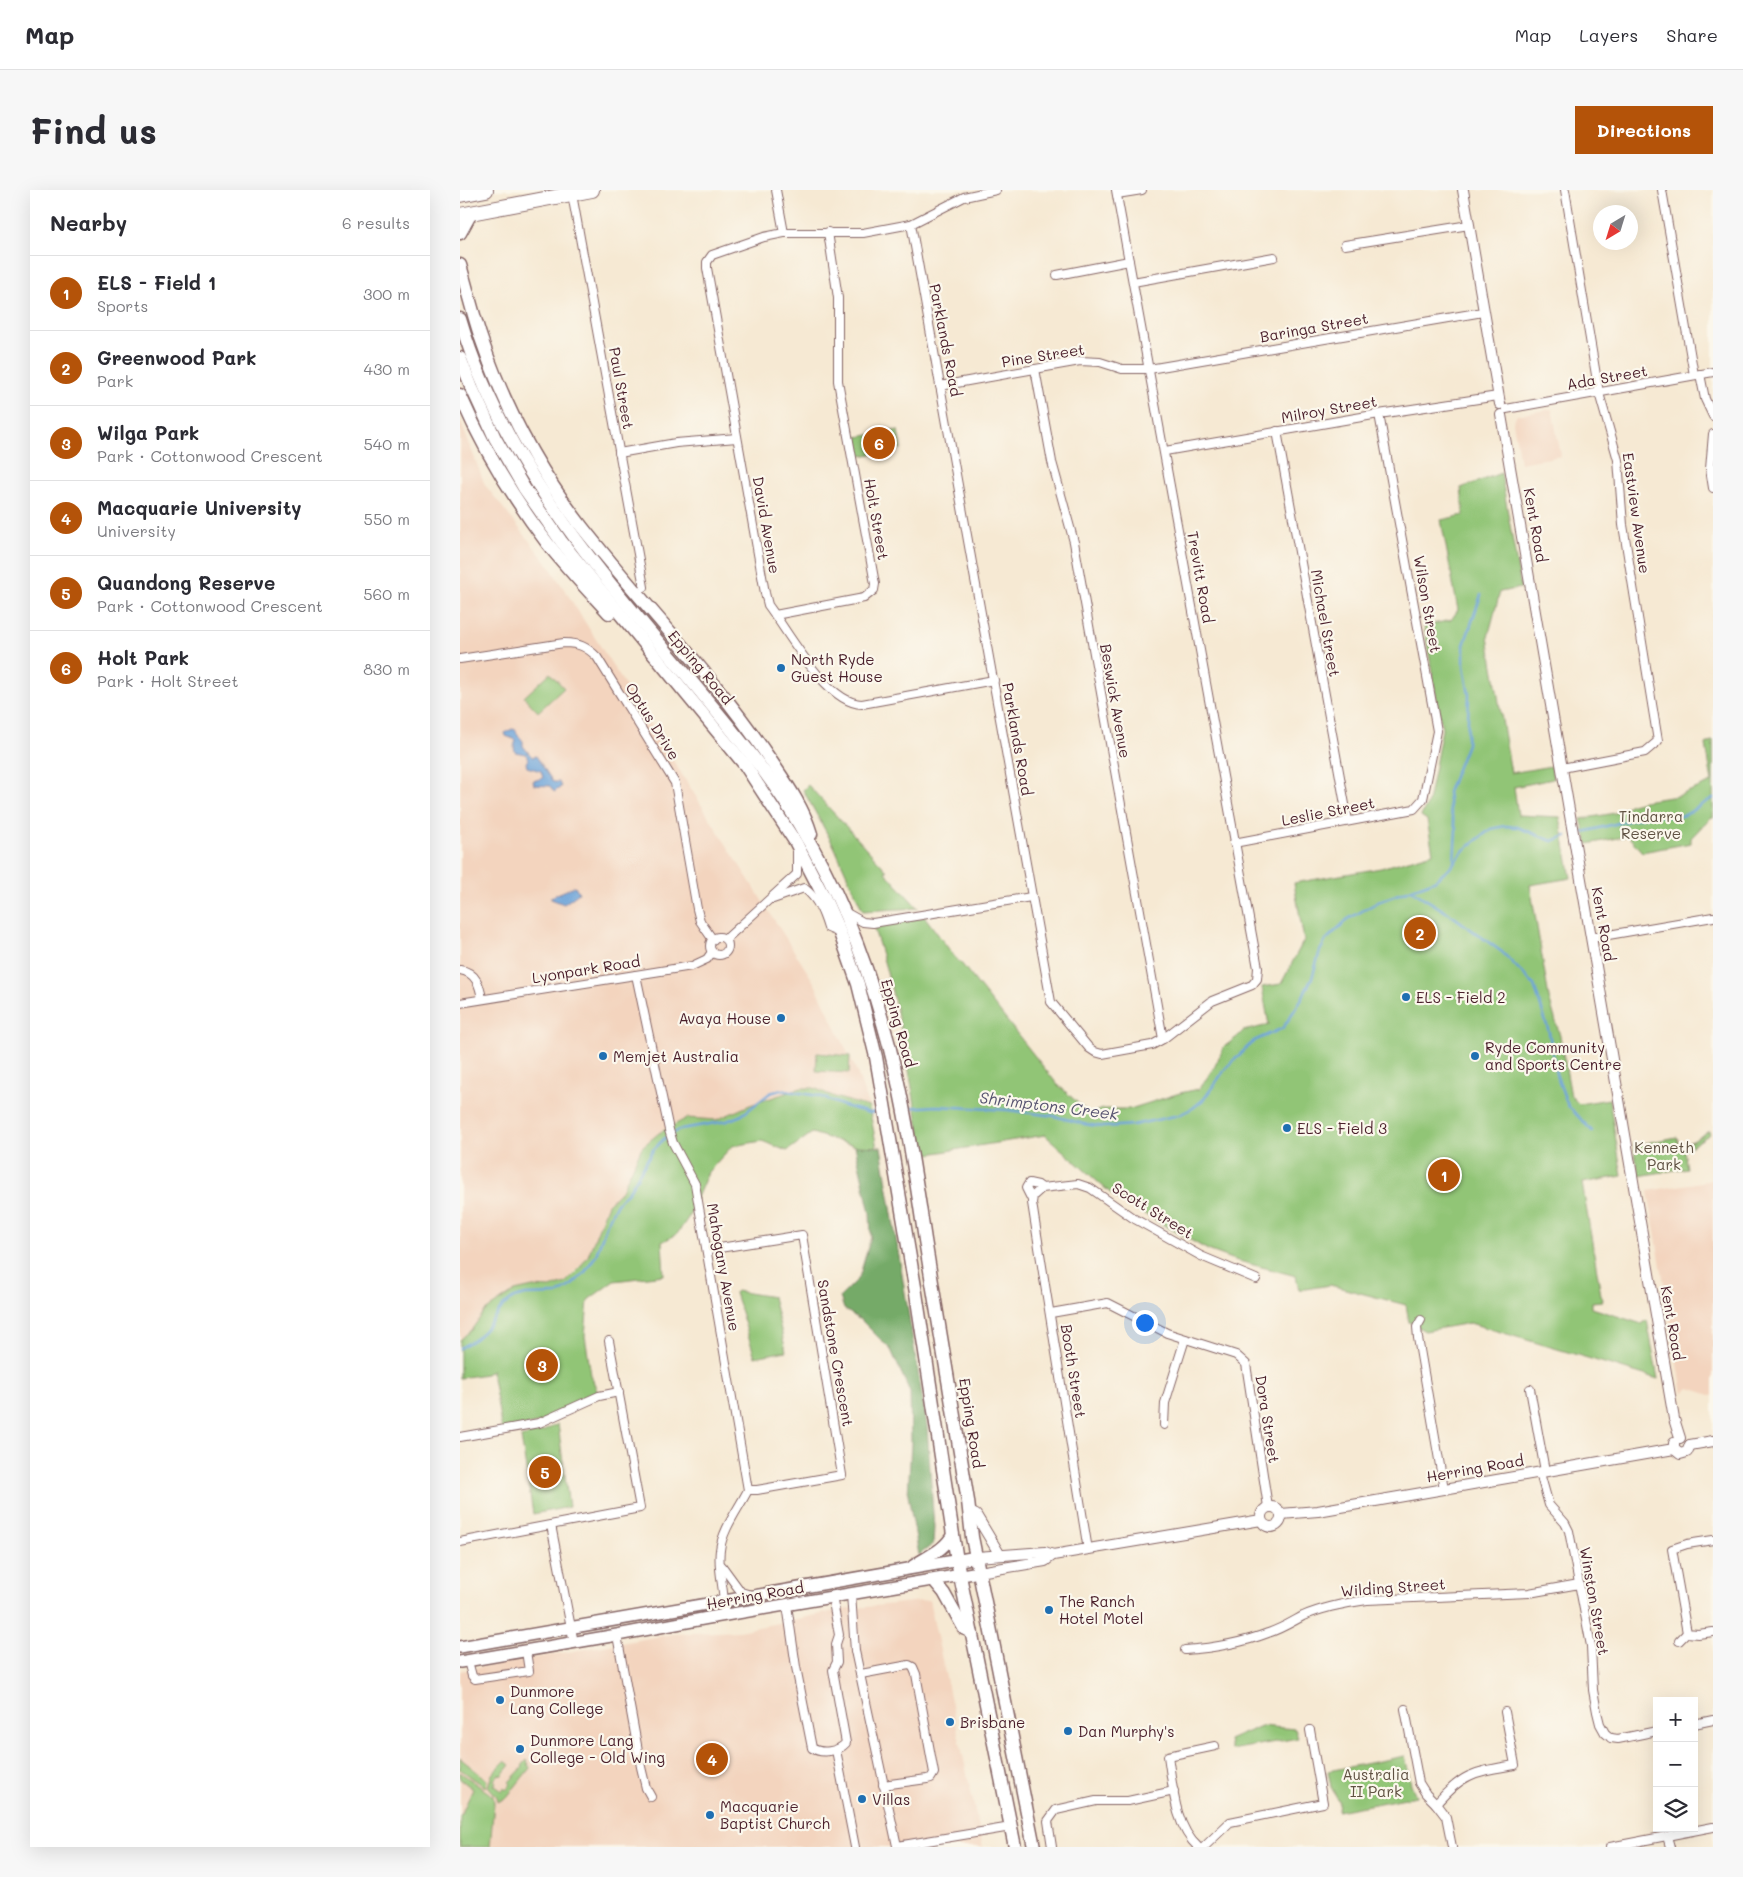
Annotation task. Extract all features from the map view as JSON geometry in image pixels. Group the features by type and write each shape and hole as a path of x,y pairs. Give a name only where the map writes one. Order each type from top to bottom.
{"highway":[{"path":"460,195 482,190"},
{"path":"466,214 592,190"}],"main road":[{"path":"460,232 466,214"},
{"path":"460,265 481,337 498,381 508,406 533,453 582,527 729,704 755,739 786,783 806,817 815,851"},
{"name":"Epping Road","path":"460,319 476,365 504,426 551,506 618,593 756,760 783,798 815,851 844,912 877,1003 897,1079 907,1128 970,1512 972,1537 1034,1847"},
{"name":"Epping Road","path":"460,358 495,438 534,502 587,574 745,765 796,842 840,933 858,984 868,1020 888,1128 957,1560 1015,1847"},
{"path":"460,395 496,467 540,532 564,563 609,614 677,682"},
{"path":"909,1569 941,1549 953,1534"},
{"name":"Herring Road","path":"460,1647 977,1557"},
{"name":"Herring Road","path":"464,1661 979,1572"},
{"path":"934,1581 944,1593 964,1629 972,1632"}],"street":[{"path":"776,190 784,234 863,233 911,224 964,198 996,190"},
{"path":"1117,192 1142,190"},
{"name":"Kent Road","path":"1463,190 1674,1418 1680,1438"},
{"name":"Eastview Avenue","path":"1562,768 1645,752 1658,741 1623,525 1618,460 1599,393 1565,190"},
{"path":"1662,190 1697,375 1713,416"},
{"name":"Trevitt Road","path":"1117,192 1258,968"},
{"name":"Paul Street","path":"572,194 644,587"},
{"name":"Parklands Road","path":"911,224 1051,1002 1089,1048 1102,1054 1152,1045 1163,1039 1212,1001 1252,985 1257,979 1258,968"},
{"path":"1345,245 1469,225"},
{"name":"Holt Street","path":"776,614 864,598 874,590 875,584 838,381 838,298 828,232"},
{"name":"David Avenue","path":"784,234 764,237 718,253 709,258 707,262 768,605 816,674 835,692 854,703 862,704 994,680"},
{"path":"1133,282 1274,257"},
{"path":"1057,275 1129,260"},
{"name":"Baringa Street","path":"1149,370 1483,312"},
{"name":"Pine Street","path":"940,386 1087,360 1122,369 1149,370"},
{"name":"Beswick Avenue","path":"1035,369 1052,462 1074,542 1163,1039"},
{"name":"Ada Street","path":"1501,406 1599,393 1713,372"},
{"name":"Milroy Street","path":"1165,450 1379,414 1501,406"},
{"name":"Wilson Street","path":"1379,414 1437,731 1423,798"},
{"name":"Michael Street","path":"1277,431 1348,820"},
{"path":"1713,434 1711,469 1713,488"},
{"path":"620,453 676,443 737,438"},
{"name":"Optus Drive","path":"460,659 564,643 573,643 586,647 597,657 675,783 697,909 700,921 713,940"},
{"name":"Leslie Street","path":"1234,843 1414,809 1423,798"},
{"path":"726,939 797,874 796,842"},
{"path":"771,899 804,888 814,895 822,910 828,928 840,933"},
{"path":"844,912 868,923 1031,897"},
{"path":"1591,938 1713,917"},
{"path":"718,937 726,939 728,947 725,953 719,956 712,952 711,944 713,940 718,937"},
{"name":"Lyonpark Road","path":"460,1004 692,966 707,959 712,952"},
{"path":"460,970 466,971 474,977 480,987 482,999"},
{"name":"Mahogany Avenue","path":"636,975 665,1104 669,1130 695,1184 748,1490"},
{"name":"Scott Street","path":"1033,1198 1026,1188 1029,1183 1042,1188 1078,1184 1090,1188 1133,1218 1201,1256 1256,1279"},
{"path":"1033,1198 1042,1188"},
{"name":"Booth Street","path":"1033,1198 1088,1550"},
{"name":"Sandstone Crescent","path":"707,1250 802,1235 842,1475 748,1490"},
{"name":"Dora Street","path":"1051,1313 1108,1304 1167,1333 1236,1355 1246,1364 1268,1507"},
{"path":"1421,1320 1417,1327 1418,1338 1444,1489"},
{"path":"1164,1425 1165,1403 1185,1339"},
{"path":"460,1542 640,1508 609,1341"},
{"name":"Winston Street","path":"1530,1388 1542,1472 1549,1505 1565,1522 1568,1531 1591,1646 1593,1690 1599,1718 1610,1740 1653,1732"},
{"path":"460,1437 539,1423 599,1396 619,1392"},
{"path":"1680,1438 1688,1440 1690,1445 1689,1450 1685,1453 1677,1453 1674,1449 1674,1442 1680,1438"},
{"path":"1690,1445 1713,1442"},
{"name":"Herring Road","path":"1280,1514 1318,1511 1674,1449"},
{"path":"724,1615 725,1602 720,1550 724,1534 748,1490"},
{"path":"1268,1507 1274,1508 1280,1514 1280,1521 1275,1526 1266,1525 1261,1520 1263,1511 1268,1507"},
{"path":"970,1512 976,1516 1000,1555"},
{"name":"Herring Road","path":"979,1572 1045,1561 1053,1556 1261,1520"},
{"path":"551,1525 574,1643"},
{"path":"1687,1632 1672,1549 1687,1544 1713,1540"},
{"name":"Herring Road","path":"977,1557 1045,1552 1053,1556"},
{"path":"720,1564 741,1592 757,1596"},
{"name":"Wilding Street","path":"1185,1650 1228,1644 1268,1634 1325,1608 1344,1603 1367,1600 1529,1593 1579,1584"},
{"path":"851,1594 855,1651 897,1846 1011,1827"},
{"path":"787,1605 796,1667 812,1748 817,1751 836,1750 846,1743 833,1670 837,1662 836,1644 840,1635 832,1596"},
{"path":"1687,1632 1698,1634 1713,1632"},
{"path":"1678,1641 1687,1632"},
{"path":"617,1636 641,1767 646,1788 651,1797"},
{"path":"464,1661 475,1679 529,1672 526,1651"},
{"path":"861,1674 908,1665 913,1668 916,1674 934,1773 928,1779 883,1786"},
{"path":"1405,1709 1420,1783 1426,1794 1446,1817 1452,1847"},
{"path":"1436,1804 1450,1788 1470,1774 1515,1766 1504,1712"},
{"path":"1698,1723 1713,1720"},
{"path":"1204,1847 1230,1822 1323,1803 1310,1730"},
{"path":"1198,1847 1189,1839 1182,1825 1168,1756 1215,1746"},
{"path":"836,1750 855,1847"},
{"path":"1052,1847 1049,1818 1056,1810 1096,1801 1128,1801 1174,1791"},
{"path":"1610,1847 1713,1826"},
{"path":"1667,1836 1670,1847"}],"shaded area":[{"path":"1552,409 1561,456 1520,463 1513,422 1517,415"},
{"path":"460,420 485,485 550,567 815,984 857,1072 869,1107 835,1097 825,1092 801,1088 750,1105 716,1120 687,1118 675,1123 642,1147 622,1190 608,1204 588,1256 565,1283 550,1288 532,1287 485,1311 472,1329 460,1340"},
{"path":"1713,1180 1713,1396 1689,1388 1683,1393 1648,1191"},
{"path":"929,1600 983,1847 460,1847 460,1671 672,1634 739,1631 840,1610"}],"green space":[{"path":"898,430 901,449 860,456 857,437"},
{"path":"1501,473 1521,588 1500,592 1488,637 1511,773 1551,766 1553,779 1514,787 1518,815 1560,817 1571,878 1530,885 1549,998 1560,1036 1571,1096 1579,1104 1609,1099 1622,1176 1582,1183 1602,1301 1592,1302 1592,1308 1642,1324 1647,1320 1658,1379 1470,1323 1425,1331 1409,1322 1406,1305 1330,1285 1299,1290 1296,1276 1235,1260 1208,1250 1116,1198 1045,1135 923,1155 903,1039 890,982 873,926 925,917 957,960 1057,1084 1091,1115 1103,1109 1130,1109 1199,1089 1214,1068 1224,1047 1243,1031 1269,1025 1262,987 1281,984 1304,940 1294,883 1381,868 1433,853 1427,820 1421,816 1428,803 1442,729 1424,626 1451,620 1458,610 1441,520 1464,515 1461,488"},
{"path":"550,673 564,688 538,712 524,697"},
{"name":"Tindarra Reserve","path":"1713,740 1713,817 1691,838 1691,843 1642,852 1628,836 1588,844 1581,819 1615,813 1631,804 1643,801 1678,796 1712,782 1706,744"},
{"path":"808,785 887,871 885,872 918,908 863,911 834,846 803,790"},
{"path":"817,1053 850,1056 849,1073 816,1071"},
{"path":"801,1088 814,1088 835,1097 869,1107 877,1148 855,1146 812,1133 787,1151 762,1141 732,1146 708,1172 688,1218 677,1234 662,1242 664,1275 614,1281 588,1300 585,1336 591,1375 599,1396 539,1423 502,1430 493,1369 486,1374 460,1378 460,1340 472,1329 485,1311 515,1291 533,1287 550,1288 565,1283 578,1270 588,1256 608,1204 622,1190 642,1147 659,1133 687,1118 716,1120 750,1105"},
{"name":"Kenneth Park","path":"1709,1131 1710,1134 1684,1151 1687,1168 1639,1176 1633,1143 1640,1144 1677,1137 1679,1145 1693,1141"},
{"path":"855,1146 881,1147 927,1426 934,1527 933,1544 919,1555 908,1495 911,1443 910,1392 891,1350 862,1321 844,1309 840,1297 859,1278 871,1237 870,1213"},
{"path":"736,1291 773,1297 786,1351 755,1357 735,1293"},
{"path":"558,1424 569,1507 533,1514 521,1437 544,1431"},
{"path":"1261,1726 1295,1729 1298,1738 1231,1750 1229,1740"},
{"name":"Australia II Park","path":"1405,1756 1411,1784 1416,1796 1338,1811 1339,1801 1331,1787 1328,1771"},
{"path":"460,1758 487,1780 485,1787 460,1769"},
{"path":"527,1760 530,1768 507,1797 498,1802 497,1797 488,1786 492,1774 505,1761 510,1765 501,1776 499,1774 494,1780 496,1782 494,1785 502,1791 504,1788 506,1790 511,1784 509,1782"},
{"path":"460,1772 493,1796 490,1847 460,1847 460,1817 473,1789 460,1779"}],"water":[{"path":"512,729 516,730 523,741 523,746 532,757 536,756 553,782 559,782 561,787 554,792 550,786 534,785 533,781 543,778 541,771 527,767 528,759 526,754 515,752 516,740 506,736 505,733"},
{"path":"575,886 579,893 564,904 551,899 551,897"}],"waterway":[{"path":"1454,861 1456,829 1450,810 1448,792 1467,744 1469,695 1464,666 1464,645 1481,595"},
{"name":"Shrimptons Creek","path":"1580,833 1642,817 1685,815 1713,798"},
{"name":"Shrimptons Creek","path":"907,1108 936,1106 1008,1110 1054,1116 1104,1127 1133,1125 1179,1115 1193,1108 1204,1099 1226,1068 1254,1041 1283,1028 1301,1000 1312,978 1320,951 1326,940 1348,919 1380,901 1434,881 1449,869 1464,850 1491,829 1505,826 1517,827 1552,841 1566,836"},
{"path":"1411,890 1454,917 1502,952 1534,985 1549,1032 1556,1074 1568,1106 1592,1131"},
{"name":"Shrimptons Creek","path":"460,1348 484,1331 503,1306 514,1298 526,1295 557,1294 572,1285 585,1272 596,1255 607,1223 617,1203 629,1191 653,1150 665,1138 681,1129 727,1121 742,1115 770,1093 781,1090 819,1096 844,1106 870,1113 881,1111"}],"place":[{"name":"Holt Park","path":"879,443"},
{"name":"North Ryde Guest House","path":"781,668"},
{"name":"Greenwood Park","path":"1420,933"},
{"name":"ELS - Field 2","path":"1406,997"},
{"name":"Avaya House","path":"781,1018"},
{"name":"Memjet Australia","path":"603,1056"},
{"name":"Ryde Community and Sports Centre","path":"1475,1056"},
{"name":"ELS - Field 3","path":"1287,1128"},
{"name":"ELS - Field 1","path":"1444,1175"},
{"name":"Wilga Park","path":"542,1365"},
{"name":"Quandong Reserve","path":"545,1472"},
{"name":"The Ranch Hotel Motel","path":"1049,1610"},
{"name":"Dunmore Lang College","path":"500,1700"},
{"name":"Brisbane","path":"950,1722"},
{"name":"Dan Murphy's","path":"1068,1731"},
{"name":"Dunmore Lang College - Old Wing","path":"520,1749"},
{"name":"Macquarie University","path":"712,1759"},
{"name":"Villas","path":"862,1799"},
{"name":"Macquarie Baptist Church","path":"710,1815"}]}
